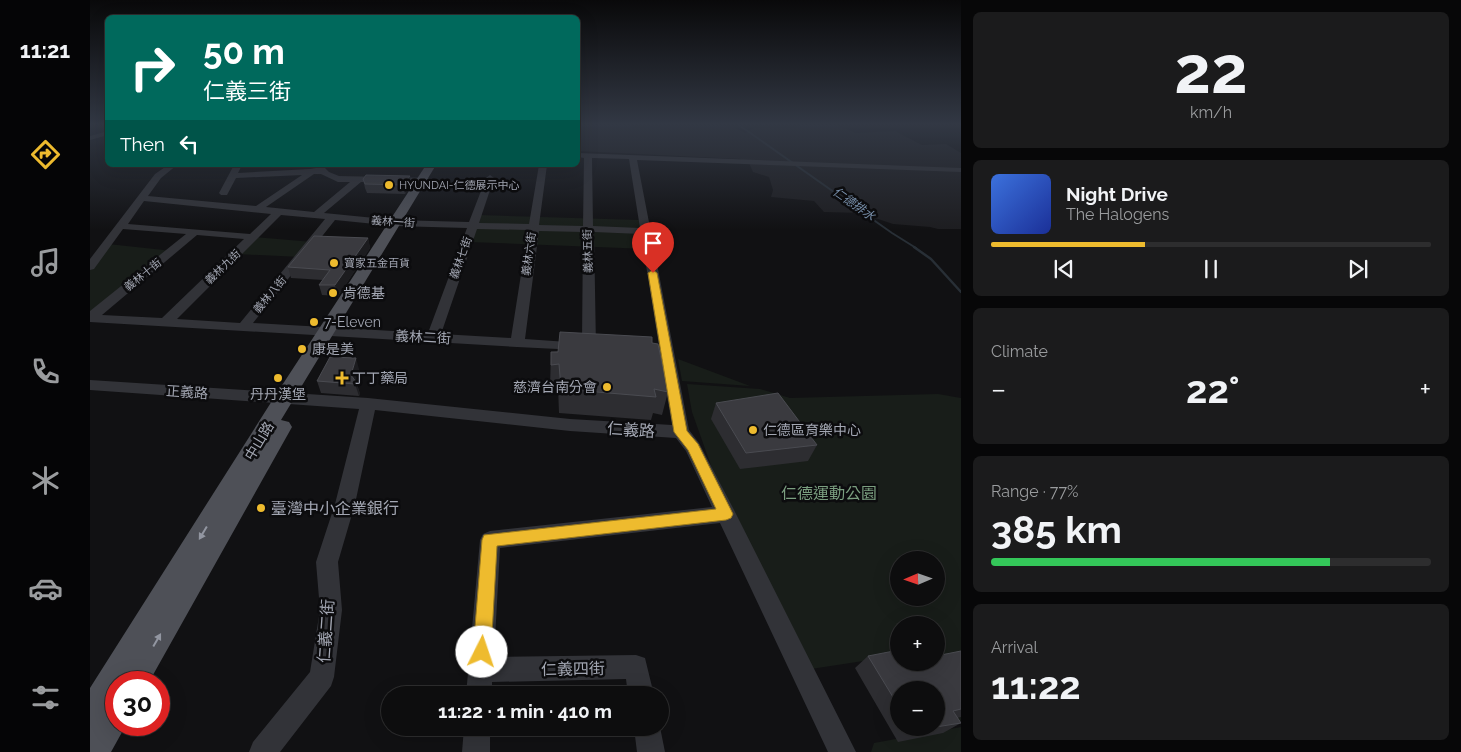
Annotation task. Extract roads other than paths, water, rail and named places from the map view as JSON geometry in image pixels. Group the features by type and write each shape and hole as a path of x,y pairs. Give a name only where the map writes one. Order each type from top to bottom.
{"main road":[{"name":"中山路","path":"90,718 291,399 430,172"},
{"name":"中山路","path":"138,671 291,399"},
{"path":"92,752 105,729"}],"street":[{"name":"義林五街","path":"583,160 594,347"},
{"path":"634,160 681,432 693,448 842,752"},
{"path":"711,160 961,170"},
{"path":"90,267 158,176 169,167"},
{"path":"224,193 237,167"},
{"name":"義林六街","path":"516,342 543,167"},
{"path":"232,176 318,169 338,179 359,179 430,172"},
{"path":"258,209 318,169"},
{"name":"義林七街","path":"432,338 490,178"},
{"path":"316,215 359,179"},
{"name":"義林一街","path":"142,198 400,223 645,231"},
{"name":"義林九街","path":"166,322 279,211"},
{"name":"義林八街","path":"243,327 333,216"},
{"path":"121,226 254,237"},
{"name":"義林十街","path":"90,318 195,232"},
{"name":"義林二街","path":"90,318 594,347"},
{"path":"628,349 667,351"},
{"name":"正義路","path":"90,385 291,399"},
{"name":"仁義路","path":"291,399 368,404 570,425 681,432"},
{"name":"仁義二街","path":"263,752 322,677 332,610 326,562 345,504 368,404"},
{"path":"480,686 490,540 726,514"},
{"name":"仁義四街","path":"481,670 636,667 639,686"},
{"path":"476,752 477,736"},
{"path":"648,736 651,752"}],"waterway":[{"name":"仁德排水","path":"789,160 916,248"},
{"name":"仁德排水","path":"914,247 931,259 961,292"}],"place":[{"name":"HYUNDAI-仁德展示中心","path":"389,185"},
{"name":"寶家五金百貨","path":"334,263"},
{"name":"肯德基","path":"333,293"},
{"name":"7-Eleven","path":"314,322"},
{"name":"康是美","path":"302,349"},
{"name":"丹丹漢堡","path":"278,378"},
{"name":"丁丁藥局","path":"342,378"},
{"name":"慈濟台南分會","path":"607,387"},
{"name":"仁德區育樂中心","path":"753,430"},
{"name":"臺灣中小企業銀行","path":"261,508"}],"park label":[{"name":"仁德運動公園","path":"829,493"}]}
